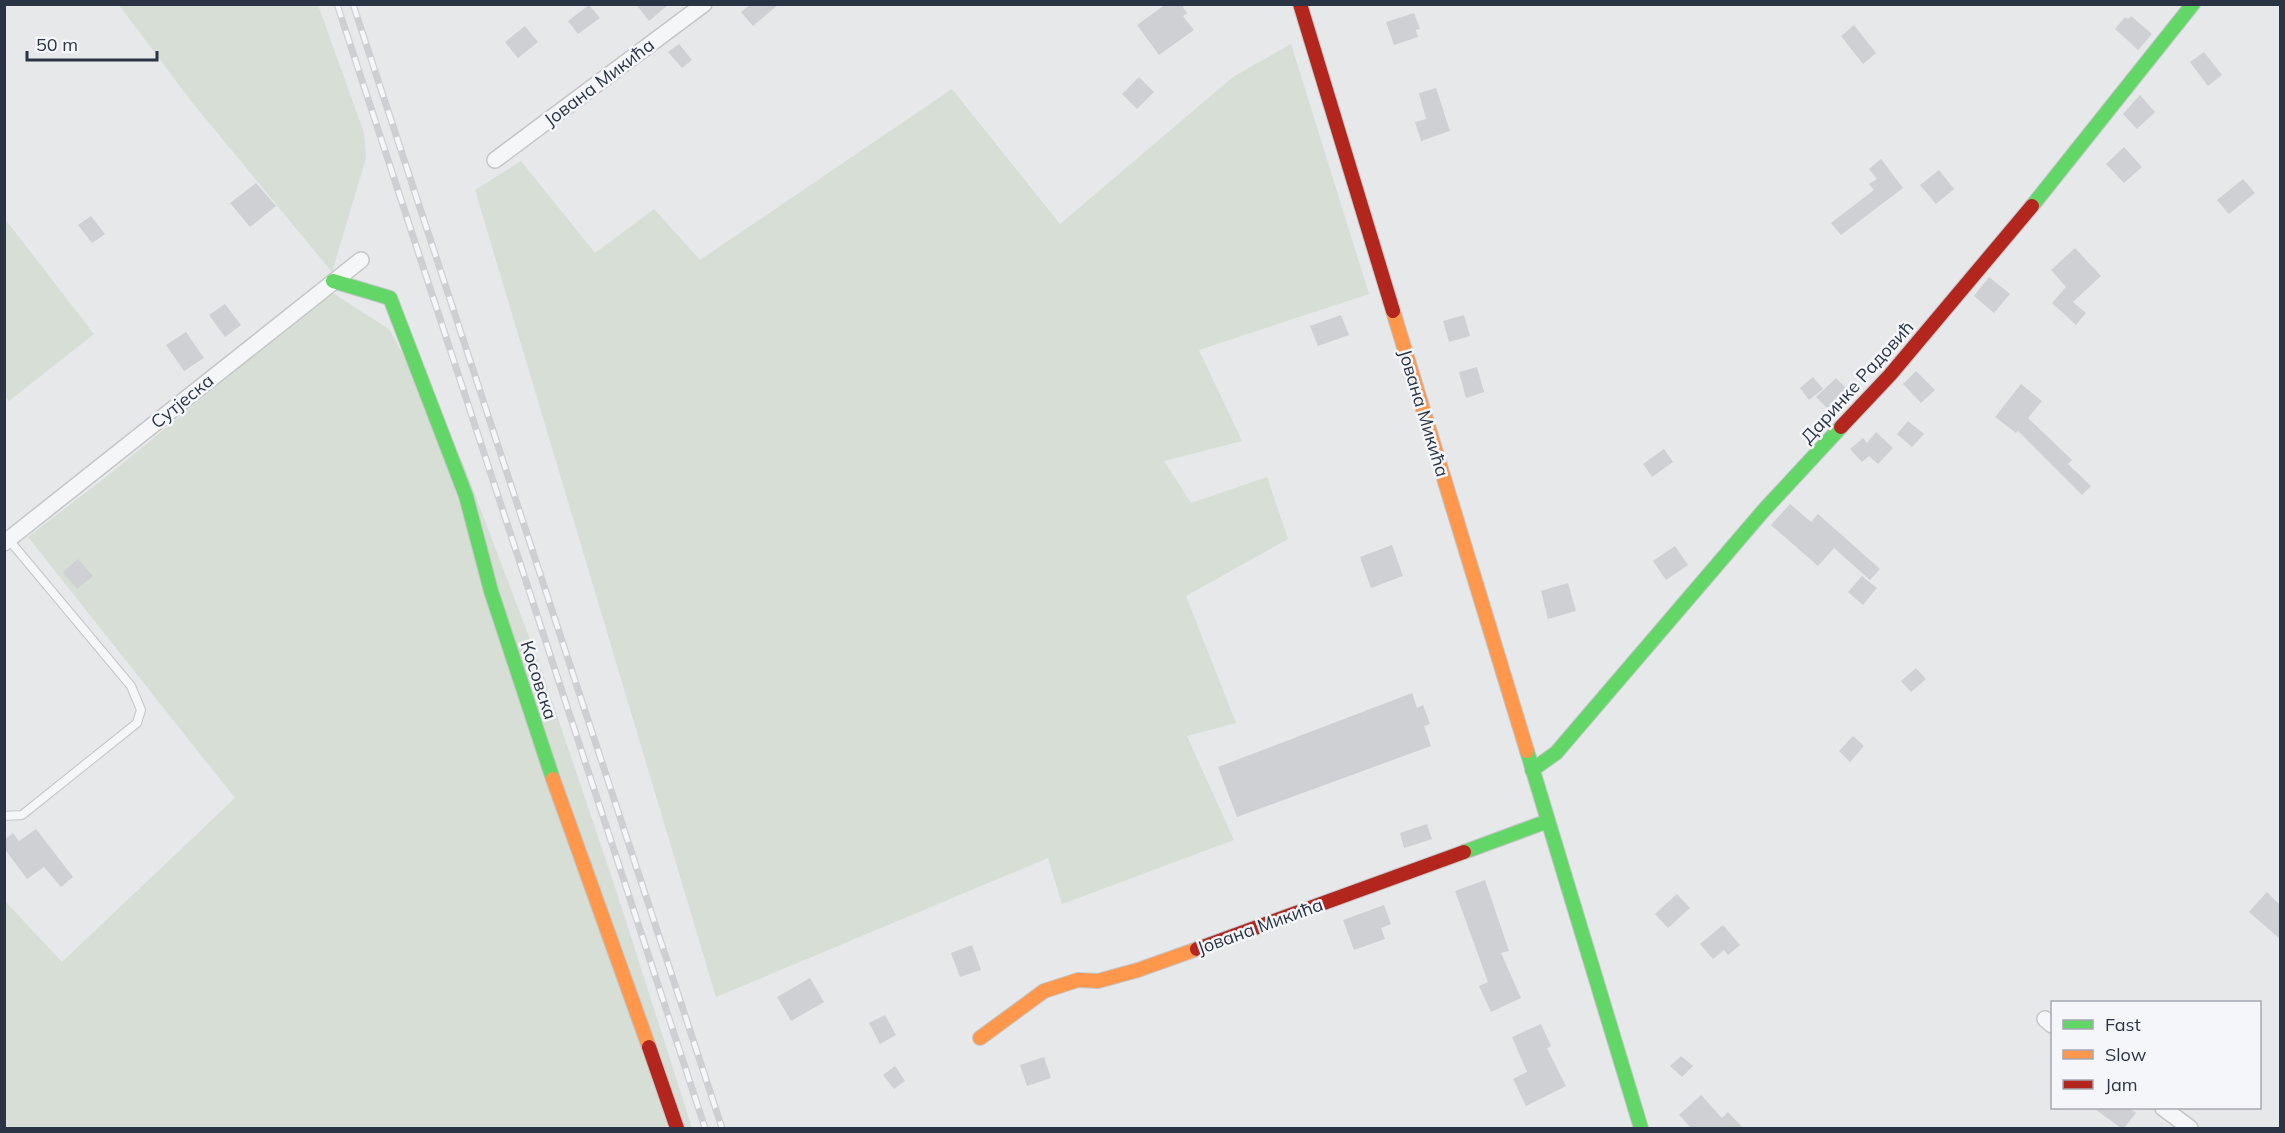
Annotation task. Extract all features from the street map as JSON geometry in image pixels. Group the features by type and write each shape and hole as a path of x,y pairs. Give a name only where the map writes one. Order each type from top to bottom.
{"street":[{"name":"Јована Микића","path":"495,160 704,4"},
{"name":"Јована Микића","path":"1300,4 1641,1128"},
{"name":"Даринке Радовић","path":"1532,770 1556,753 1764,510 1890,375 2065,166 2193,4"},
{"name":"Сутјеска","path":"7,542 333,280 361,260"},
{"name":"Косовска","path":"333,280 390,298 406,336 466,496 491,591 555,786 614,945 677,1128"},
{"name":"Јована Микића","path":"980,1038 1044,991 1078,980 1098,981 1138,970 1548,821"},
{"path":"2166,1109 2190,1128"}],"lane":[{"path":"4,816 22,815 137,723 141,710 131,686 7,542"}],"shaded area":[{"path":"119,5 318,5 364,133 366,158 332,272 191,101"},
{"path":"1291,44 1369,294 1199,350 1242,441 1164,461 1191,503 1267,477 1288,539 1186,596 1236,723 1187,736 1234,840 1062,904 1048,858 716,997 475,190 521,161 595,253 654,209 700,260 952,89 1060,224 1233,77"},
{"path":"5,219 94,334 9,401 4,396"},
{"path":"331,292 389,329 463,463 542,671 617,893 692,1128 5,1128 4,900 62,962 235,798 28,537 111,473"}],"building":[{"path":"636,4 669,4 649,21"},
{"path":"751,4 779,4 753,26 741,12"},
{"path":"1166,4 1181,4 1187,13 1183,16 1194,30 1159,55 1137,25"},
{"path":"589,5 600,18 578,34 568,21"},
{"path":"1414,13 1420,29 1416,30 1418,37 1394,45 1386,22"},
{"path":"2131,16 2152,34 2138,50 2115,29 2125,17 2128,19"},
{"path":"1854,25 1876,53 1863,64 1841,36"},
{"path":"525,26 538,42 518,58 505,42"},
{"path":"679,44 692,60 682,68 668,52"},
{"path":"2204,52 2222,75 2208,86 2190,62"},
{"path":"1139,77 1154,92 1137,109 1122,94"},
{"path":"1436,88 1450,131 1421,141 1415,122 1426,119 1419,93"},
{"path":"2140,95 2155,112 2137,129 2123,114"},
{"path":"2124,147 2142,167 2124,183 2106,164"},
{"path":"1881,159 1903,188 1841,235 1831,223 1874,190 1869,184 1877,179 1869,169"},
{"path":"1939,170 1954,189 1936,204 1920,185"},
{"path":"2243,179 2255,193 2229,214 2217,200"},
{"path":"256,183 276,206 250,227 230,203"},
{"path":"91,216 105,234 92,243 78,225"},
{"path":"2075,248 2101,276 2073,302 2086,313 2076,325 2052,303 2066,287 2051,270"},
{"path":"1989,277 2010,294 1994,313 1974,296"},
{"path":"225,304 241,325 225,337 209,315"},
{"path":"1341,315 1349,335 1318,346 1310,326"},
{"path":"1464,315 1470,336 1449,342 1443,321"},
{"path":"186,332 204,358 184,371 166,345"},
{"path":"1477,367 1484,392 1466,398 1459,372"},
{"path":"1916,371 1935,390 1921,403 1903,384"},
{"path":"1813,377 1823,389 1809,400 1800,388"},
{"path":"1836,378 1846,388 1828,409 1816,397"},
{"path":"2021,384 2042,401 2028,418 2072,460 2068,464 2091,486 2082,495 2018,431 2016,433 1995,417"},
{"path":"1908,421 1924,434 1912,447 1897,434"},
{"path":"1876,432 1893,448 1878,464 1869,456 1862,462 1850,449 1863,438 1867,443"},
{"path":"1664,449 1673,462 1652,477 1643,464"},
{"path":"1790,504 1811,522 1818,514 1880,569 1870,580 1834,548 1818,566 1771,525"},
{"path":"1392,545 1403,576 1371,588 1360,557"},
{"path":"1675,546 1688,565 1666,580 1653,561"},
{"path":"78,559 93,576 77,589 63,572"},
{"path":"1862,576 1877,588 1863,605 1848,592"},
{"path":"1568,583 1576,611 1548,619 1541,591"},
{"path":"1916,668 1926,679 1911,692 1901,681"},
{"path":"1412,693 1417,708 1423,705 1430,724 1424,726 1431,746 1237,817 1218,767"},
{"path":"1853,736 1864,746 1850,762 1839,751"},
{"path":"1427,824 1432,839 1404,848 1400,833"},
{"path":"36,829 73,877 61,887 44,867 27,879 4,848 4,840 13,833 19,841"},
{"path":"1485,880 1509,951 1501,953 1521,998 1491,1012 1479,986 1488,982 1455,891"},
{"path":"2267,892 2280,905 2280,939 2249,912"},
{"path":"1677,894 1690,908 1668,928 1655,914"},
{"path":"1384,905 1391,924 1381,928 1385,939 1354,950 1343,920"},
{"path":"1723,925 1740,945 1728,955 1724,950 1713,959 1700,944"},
{"path":"972,945 981,970 960,977 951,953"},
{"path":"810,978 824,1002 791,1021 777,997"},
{"path":"885,1015 896,1035 880,1044 869,1023"},
{"path":"1541,1024 1551,1046 1547,1048 1566,1086 1526,1106 1513,1079 1527,1072 1512,1037"},
{"path":"1681,1056 1693,1066 1682,1077 1670,1066"},
{"path":"1044,1057 1051,1078 1027,1086 1020,1065"},
{"path":"895,1066 905,1081 894,1089 883,1075"},
{"path":"1701,1095 1722,1118 1728,1112 1743,1128 1691,1128 1679,1115"},
{"path":"2095,1109 2131,1109 2136,1113 2124,1128"}],"railway":[{"path":"337,4 705,1128"},
{"path":"353,4 722,1128"}],"traffic: fast":[{"path":"2032,206 2193,4"},
{"path":"333,281 390,298 466,496 491,591 553,779"},
{"path":"1532,770 1556,753 1764,510 1841,427"},
{"path":"1527,751 1641,1128"},
{"path":"1464,852 1548,821"}],"traffic: slow":[{"path":"1393,311 1527,751"},
{"path":"553,779 649,1047"},
{"path":"980,1038 1044,991 1078,980 1098,981 1138,970 1197,949"}],"traffic: jam":[{"path":"1300,4 1393,311"},
{"path":"1841,427 1890,375 2032,206"},
{"path":"1197,949 1464,852"},
{"path":"649,1047 677,1128"}]}
